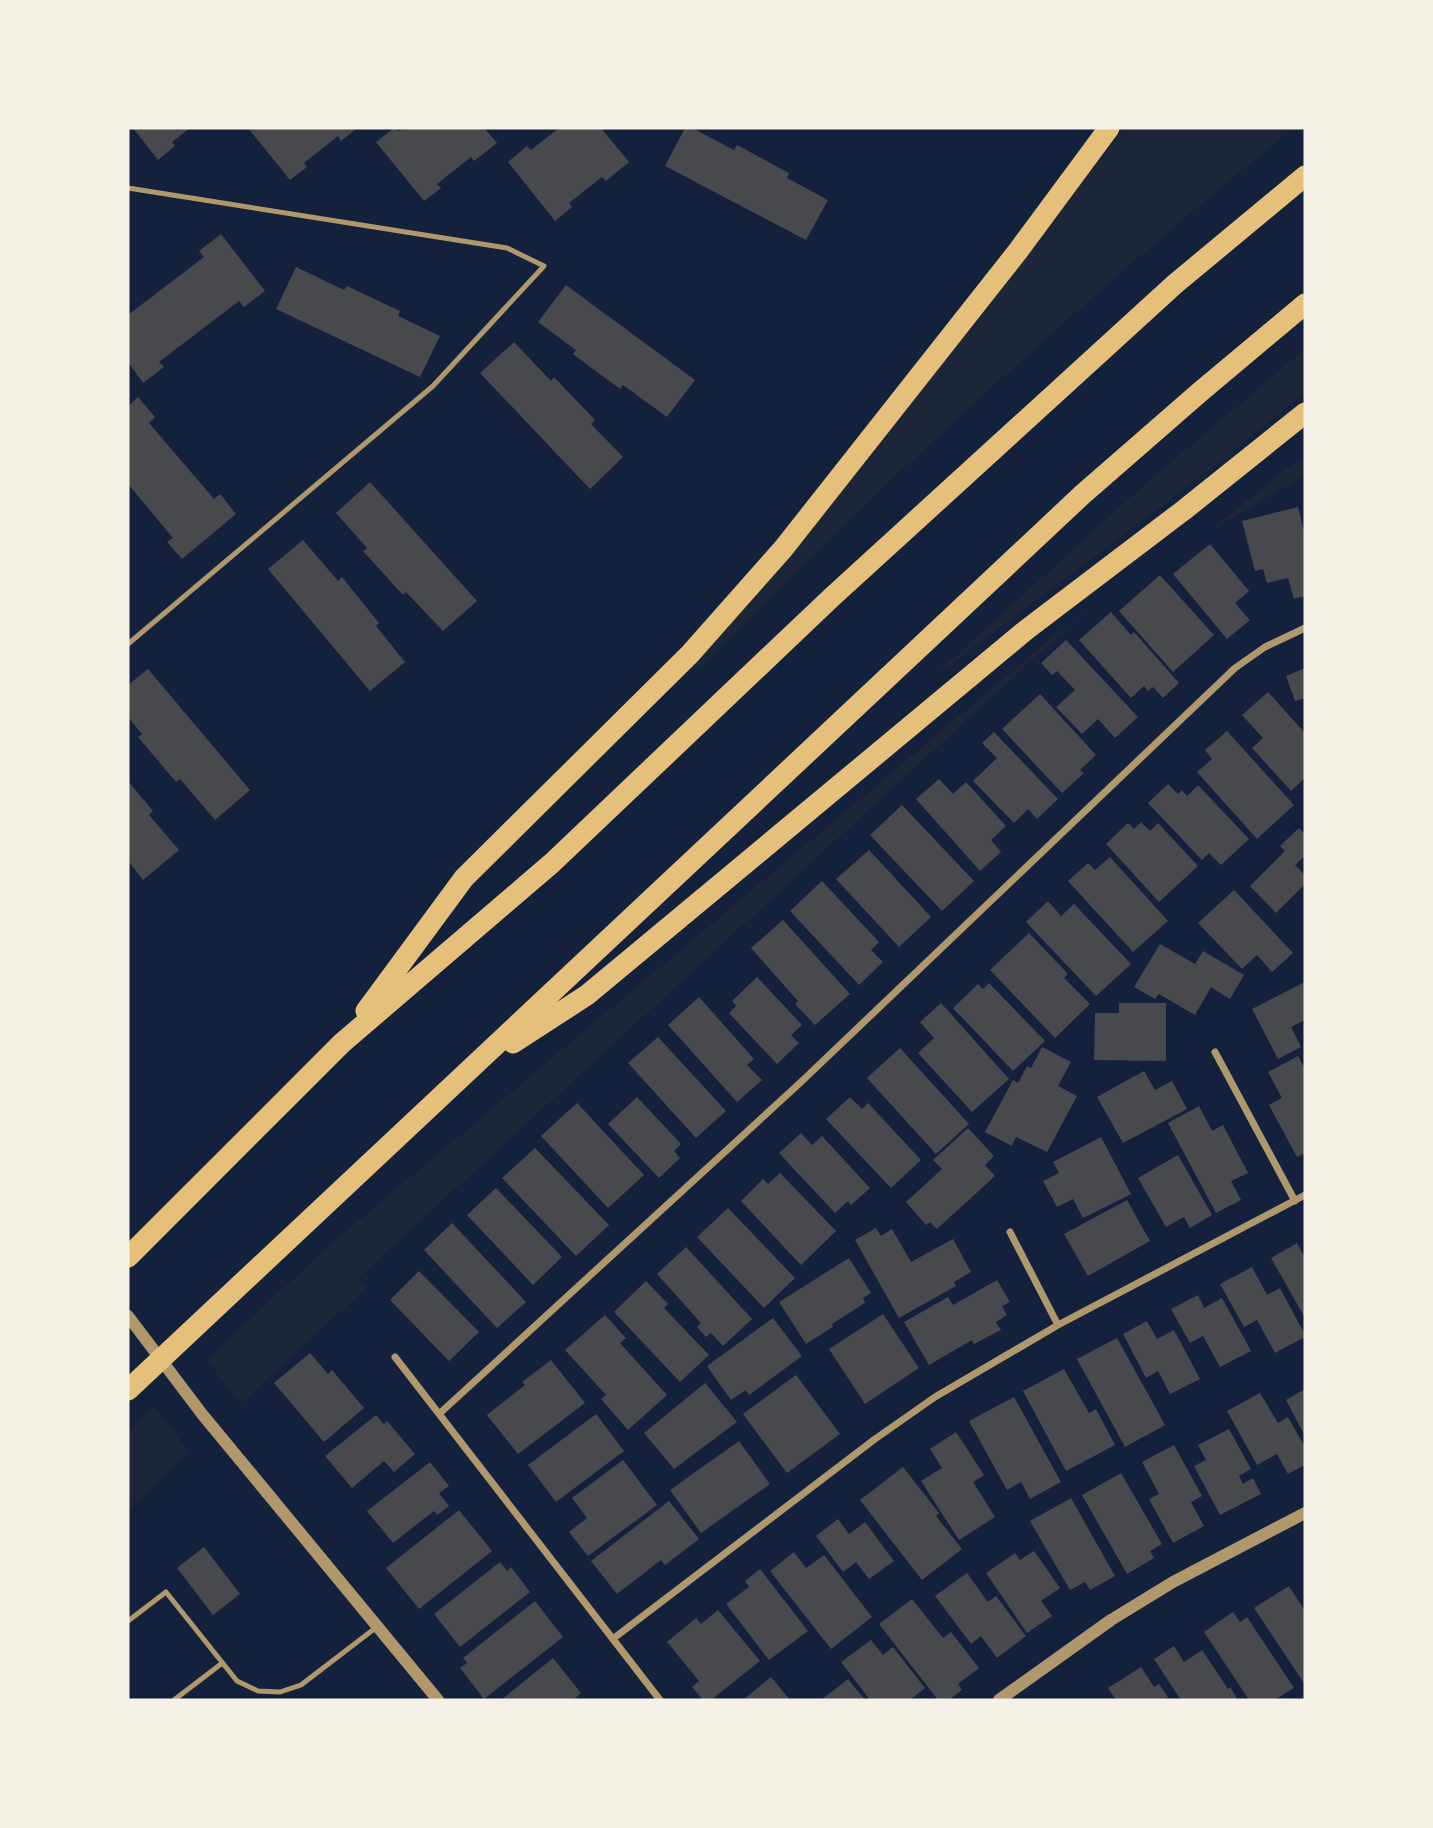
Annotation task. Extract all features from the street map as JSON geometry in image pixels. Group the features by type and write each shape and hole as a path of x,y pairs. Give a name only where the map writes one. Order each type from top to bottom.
{"highway":[{"path":"342,1044 464,878 690,654 783,548 1018,251 1109,128"},
{"path":"128,1257 342,1044 552,863 842,588 1175,284 1305,176"},
{"path":"128,1390 1083,494 1305,304"},
{"path":"468,1073 587,995 1026,630 1184,510 1305,413"}],"street":[{"path":"439,1414 802,1082 1235,668 1265,647 1305,628"},
{"path":"1215,1052 1295,1201"},
{"path":"614,1638 935,1397 1058,1325 1305,1195"},
{"path":"1010,1232 1058,1325"},
{"path":"128,1316 202,1414 438,1700"},
{"path":"395,1357 660,1700"},
{"path":"999,1700 1111,1620 1173,1582 1305,1513"}],"lane":[{"path":"128,188 506,248 544,266 433,386 128,644"},
{"path":"128,1621 166,1592 237,1682 258,1691 280,1692 301,1685 377,1626"},
{"path":"174,1700 222,1664"}],"shaded area":[{"path":"1124,128 1294,128 1144,253 998,381 877,494 699,669 694,664 967,333"},
{"path":"1305,349 1305,392 1232,453 925,684 1142,487"},
{"path":"1305,454 1305,475 1207,533"},
{"path":"1102,596 358,1278 366,1288 240,1404 207,1360 324,1250"},
{"path":"154,1406 189,1452 128,1511 128,1431"}],"building":[{"path":"133,128 190,128 172,142 175,146 158,160"},
{"path":"248,128 357,128 341,141 338,136 304,163 307,167 290,180"},
{"path":"394,128 399,131 403,128 484,128 497,143 474,161 471,157 437,184 441,188 424,201 376,142"},
{"path":"559,128 601,128 629,162 606,181 602,177 569,203 572,207 555,221 508,162 527,146 531,150"},
{"path":"685,128 692,128 734,150 737,145 789,173 787,178 828,200 806,240 665,166"},
{"path":"221,234 265,291 244,307 239,301 159,362 164,367 143,383 128,362 128,315 204,257 199,251"},
{"path":"296,267 344,290 347,286 400,311 398,316 440,336 420,377 276,309"},
{"path":"566,285 695,380 667,417 623,385 620,389 573,354 576,350 538,322"},
{"path":"514,342 551,381 554,377 595,420 591,424 623,457 590,489 480,373"},
{"path":"138,397 155,417 149,423 214,499 220,494 236,514 182,559 167,542 173,538 128,484 128,406"},
{"path":"370,482 477,601 443,631 406,592 403,595 363,551 367,548 336,513"},
{"path":"1298,507 1305,535 1305,596 1294,599 1288,578 1267,583 1263,569 1255,571 1242,521"},
{"path":"303,540 338,581 342,577 379,623 376,626 405,662 370,691 268,569"},
{"path":"1210,544 1249,591 1235,603 1250,620 1227,639 1173,574"},
{"path":"1160,575 1214,635 1173,672 1119,611"},
{"path":"1111,612 1131,635 1134,632 1179,683 1163,698 1153,687 1148,691 1144,686 1131,698 1079,640"},
{"path":"1066,640 1138,717 1115,738 1098,719 1082,734 1056,707 1075,690 1057,671 1052,675 1041,663"},
{"path":"1305,668 1305,698 1295,701 1286,676"},
{"path":"148,669 250,790 215,820 180,779 176,782 138,737 142,734 128,717 128,685"},
{"path":"1268,692 1305,733 1305,778 1291,791 1252,748 1263,738 1242,715"},
{"path":"1040,694 1096,755 1080,770 1084,773 1062,793 1002,729"},
{"path":"1227,731 1294,805 1257,839 1197,772 1212,759 1205,750"},
{"path":"994,732 1058,799 1037,819 1028,809 1014,823 973,781 997,758 982,743"},
{"path":"939,779 953,794 966,782 1006,826 991,840 1001,852 980,871 916,799"},
{"path":"128,781 153,811 149,815 179,850 143,880 128,861"},
{"path":"1168,784 1178,794 1182,790 1187,796 1198,785 1249,839 1221,865 1209,853 1202,860 1148,803"},
{"path":"902,805 974,881 942,911 870,835"},
{"path":"1141,822 1150,831 1158,823 1198,866 1159,902 1106,844 1128,823 1134,829"},
{"path":"1299,828 1305,834 1305,856 1295,865 1305,875 1305,884 1276,913 1250,886 1285,851 1280,846"},
{"path":"869,850 931,917 899,947 836,879"},
{"path":"1110,857 1168,921 1133,952 1068,881 1088,863 1095,870"},
{"path":"822,881 879,942 871,950 883,962 859,985 790,911"},
{"path":"1234,890 1293,953 1272,972 1257,955 1242,969 1198,923"},
{"path":"1048,901 1061,916 1074,904 1131,964 1096,996 1026,922"},
{"path":"783,920 850,994 815,1025 795,1004 798,1001 751,948"},
{"path":"1029,933 1068,974 1064,978 1090,1004 1055,1038 990,970"},
{"path":"1160,944 1195,964 1203,951 1244,975 1230,999 1211,987 1195,1015 1159,994 1155,999 1134,987"},
{"path":"757,977 802,1025 791,1035 799,1043 777,1064 729,1013 736,1006 732,1001"},
{"path":"1305,982 1305,1020 1291,1027 1301,1047 1278,1059 1252,1009"},
{"path":"989,983 1045,1041 1013,1071 953,1008 978,984 983,989"},
{"path":"699,997 754,1059 747,1065 762,1080 737,1102 668,1025"},
{"path":"941,1003 1009,1079 972,1112 918,1053 934,1038 920,1022"},
{"path":"1119,1003 1166,1003 1166,1061 1094,1060 1095,1013 1119,1013"},
{"path":"658,1037 726,1111 696,1138 628,1063"},
{"path":"1042,1047 1071,1062 1058,1086 1077,1096 1047,1152 1016,1137 1012,1146 985,1132 1013,1080 1018,1083 1027,1066 1031,1068"},
{"path":"900,1048 969,1124 936,1154 867,1078"},
{"path":"1298,1056 1305,1069 1305,1153 1297,1157 1269,1105 1282,1098 1268,1072"},
{"path":"1144,1071 1155,1090 1172,1081 1187,1109 1123,1143 1097,1097"},
{"path":"637,1097 681,1144 674,1151 680,1158 659,1178 608,1124"},
{"path":"850,1097 862,1109 868,1103 921,1160 891,1188 826,1119"},
{"path":"577,1103 644,1175 608,1208 541,1136"},
{"path":"1199,1106 1212,1131 1223,1125 1248,1173 1231,1181 1241,1200 1216,1213 1168,1123"},
{"path":"968,1128 994,1156 985,1165 995,1176 937,1229 930,1222 926,1225 906,1202 942,1169 933,1160"},
{"path":"801,1133 812,1145 822,1136 870,1188 851,1205 848,1201 835,1213 779,1153"},
{"path":"1101,1137 1131,1194 1083,1218 1073,1199 1057,1207 1043,1181 1059,1173 1053,1162"},
{"path":"535,1148 609,1225 576,1256 502,1178"},
{"path":"1178,1155 1212,1215 1190,1228 1184,1217 1166,1227 1138,1178"},
{"path":"780,1173 836,1231 801,1265 741,1201 763,1179 768,1184"},
{"path":"496,1188 562,1257 533,1285 467,1215"},
{"path":"1127,1200 1150,1241 1088,1276 1064,1234"},
{"path":"728,1208 795,1278 764,1308 697,1237"},
{"path":"452,1223 526,1302 497,1328 424,1250"},
{"path":"876,1228 881,1236 892,1229 911,1262 953,1239 971,1272 954,1282 956,1286 899,1318 855,1240"},
{"path":"1297,1243 1305,1258 1305,1318 1271,1258"},
{"path":"686,1247 752,1319 723,1346 711,1333 706,1337 697,1327 701,1323 657,1274"},
{"path":"849,1258 871,1293 863,1298 865,1303 806,1344 779,1302"},
{"path":"1252,1267 1267,1295 1280,1288 1305,1335 1275,1353 1257,1320 1244,1327 1220,1284"},
{"path":"419,1271 479,1332 449,1361 390,1300"},
{"path":"997,1280 1010,1302 1002,1306 1007,1315 996,1322 1001,1330 974,1344 972,1340 929,1365 904,1322 948,1297 953,1305"},
{"path":"646,1281 668,1304 664,1308 709,1355 680,1382 614,1312"},
{"path":"1198,1295 1204,1308 1222,1298 1251,1351 1220,1367 1203,1336 1190,1343 1171,1309"},
{"path":"883,1314 919,1368 865,1404 829,1349"},
{"path":"605,1315 626,1338 620,1343 667,1395 628,1430 601,1399 606,1395 565,1350"},
{"path":"773,1318 802,1356 749,1395 746,1390 731,1400 707,1366"},
{"path":"1147,1321 1157,1339 1174,1330 1200,1379 1170,1394 1158,1371 1146,1378 1123,1334"},
{"path":"1117,1338 1165,1425 1125,1447 1077,1359"},
{"path":"310,1353 328,1374 332,1370 364,1408 324,1442 274,1383"},
{"path":"551,1360 585,1403 518,1454 487,1415 525,1385 522,1382"},
{"path":"1064,1369 1089,1413 1096,1409 1115,1445 1066,1471 1023,1391"},
{"path":"796,1375 840,1434 787,1473 743,1414"},
{"path":"705,1383 737,1422 674,1469 644,1433"},
{"path":"1305,1389 1305,1436 1286,1400"},
{"path":"1260,1393 1278,1423 1288,1417 1305,1447 1305,1465 1288,1474 1277,1454 1257,1465 1227,1411"},
{"path":"1014,1397 1061,1482 1030,1499 1021,1482 1007,1490 969,1421"},
{"path":"596,1414 624,1451 556,1502 528,1465"},
{"path":"376,1415 384,1424 387,1421 415,1454 394,1472 384,1461 352,1488 325,1456"},
{"path":"1229,1429 1251,1469 1239,1476 1243,1484 1253,1478 1261,1494 1220,1515 1194,1466 1206,1460 1198,1445"},
{"path":"956,1432 984,1475 973,1482 995,1517 959,1540 921,1481 942,1468 930,1449"},
{"path":"739,1441 770,1484 701,1533 670,1490"},
{"path":"1174,1445 1202,1496 1191,1502 1204,1526 1173,1543 1149,1499 1159,1494 1142,1462"},
{"path":"623,1460 657,1505 588,1556 569,1532 587,1518 572,1498"},
{"path":"430,1462 449,1486 439,1493 449,1506 437,1515 434,1511 393,1543 367,1511"},
{"path":"903,1467 939,1513 936,1516 962,1549 922,1580 860,1500"},
{"path":"1121,1473 1162,1544 1150,1551 1154,1558 1127,1574 1082,1495"},
{"path":"1071,1498 1115,1576 1090,1590 1085,1582 1070,1590 1030,1521"},
{"path":"669,1501 699,1539 665,1565 661,1560 617,1594 591,1561"},
{"path":"459,1510 492,1551 419,1609 386,1568"},
{"path":"838,1519 849,1534 865,1522 894,1561 869,1579 856,1562 843,1572 816,1536"},
{"path":"204,1547 240,1594 213,1615 177,1568"},
{"path":"1034,1551 1060,1588 1041,1601 1052,1616 1027,1633 986,1573 1015,1553 1020,1560"},
{"path":"794,1552 806,1568 824,1555 872,1617 831,1649 770,1571"},
{"path":"500,1562 507,1571 511,1567 530,1592 460,1647 434,1614"},
{"path":"760,1569 808,1631 769,1660 726,1604 749,1587 745,1581"},
{"path":"967,1573 988,1602 996,1596 1026,1636 997,1658 981,1636 971,1644 935,1596"},
{"path":"1289,1586 1305,1611 1305,1685 1254,1608"},
{"path":"912,1599 943,1638 951,1632 979,1668 958,1684 962,1690 949,1700 938,1700 879,1624"},
{"path":"535,1601 563,1637 484,1699 460,1668 467,1663 463,1658"},
{"path":"718,1610 760,1661 711,1700 703,1700 692,1687 699,1681 667,1642 696,1618 701,1624"},
{"path":"1233,1612 1240,1622 1247,1617 1294,1688 1274,1700 1249,1700 1204,1632"},
{"path":"871,1640 883,1655 893,1647 925,1688 910,1700 870,1700 841,1662"},
{"path":"1174,1646 1184,1662 1202,1650 1238,1700 1181,1700 1154,1659"},
{"path":"553,1658 581,1693 573,1700 501,1700"},
{"path":"1141,1667 1154,1687 1159,1684 1168,1697 1163,1700 1116,1700 1108,1688"},
{"path":"771,1677 790,1700 743,1700"},
{"path":"848,1679 865,1700 821,1700"}]}
